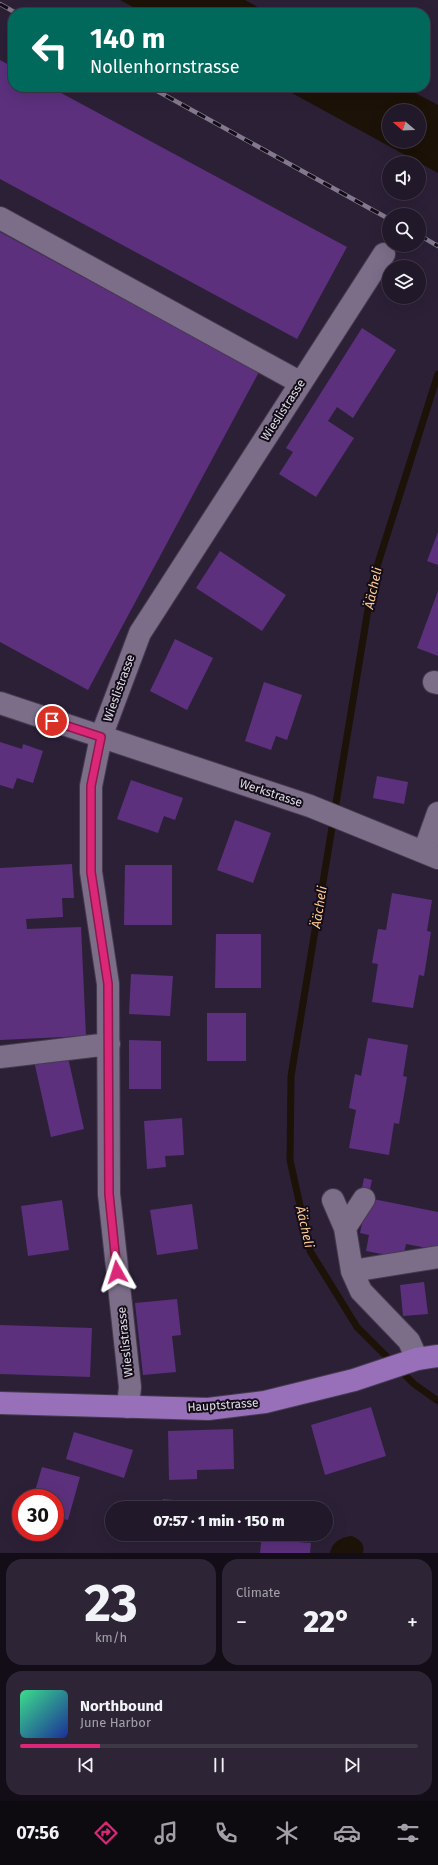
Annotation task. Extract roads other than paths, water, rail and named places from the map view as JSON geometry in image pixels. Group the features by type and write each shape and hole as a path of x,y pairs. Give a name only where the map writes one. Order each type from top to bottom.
{"main road":[{"name":"Hauptstrasse","path":"0,1403 208,1409 258,1403 354,1380 427,1358"}],"street":[{"path":"0,218 301,383"},
{"name":"Wieslistrasse","path":"128,1407 130,1387 109,1194 108,984 91,872 91,786 101,737 140,633 384,254"},
{"name":"Werkstrasse","path":"0,703 310,806 431,855"},
{"path":"431,855 438,813"},
{"path":"0,1057 108,1044"},
{"path":"345,1228 364,1198"},
{"name":"Hauptstrasse","path":"333,1200 345,1228 352,1271 361,1290 427,1358"},
{"path":"352,1271 438,1257"}],"waterway":[{"name":"Äächeli","path":"438,374 373,579 291,1076 290,1160 310,1251 357,1327 414,1384 438,1401"}],"railway":[{"path":"0,4 8,8"},
{"path":"159,92 382,215"},
{"path":"426,239 438,246"}]}
